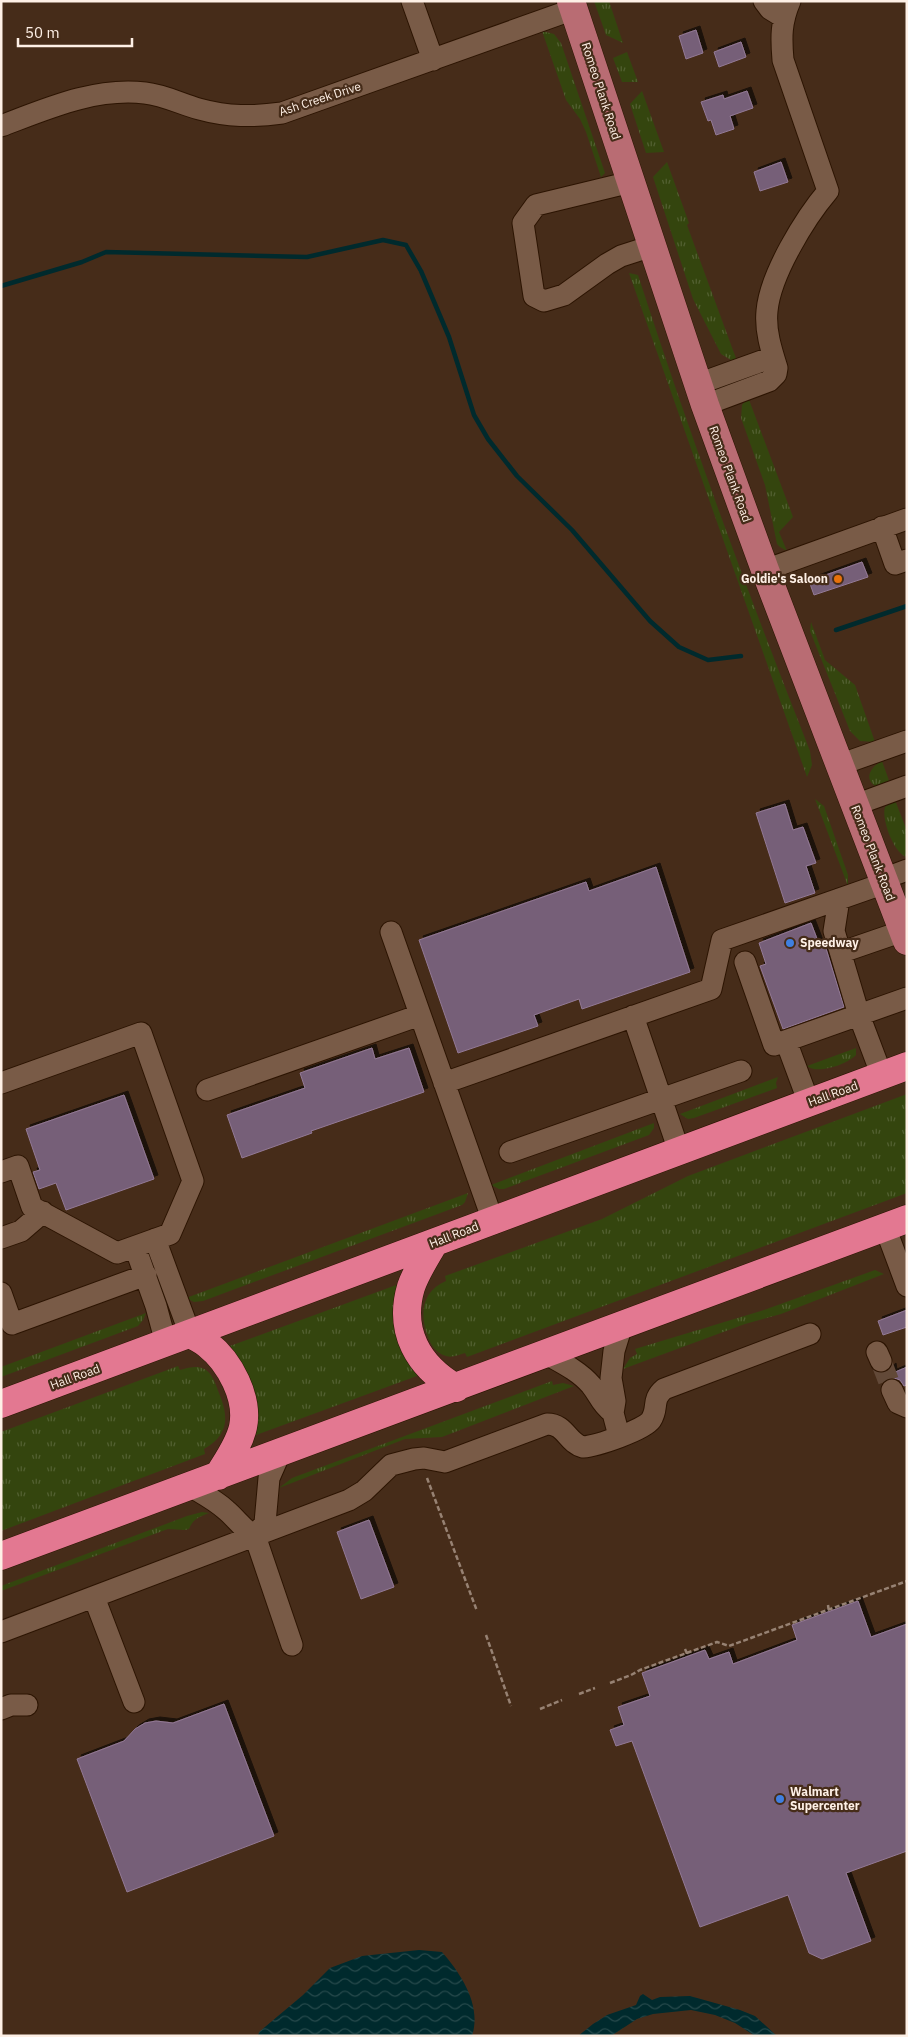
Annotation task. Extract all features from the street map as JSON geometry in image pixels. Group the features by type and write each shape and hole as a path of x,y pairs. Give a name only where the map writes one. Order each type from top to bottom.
{"highway":[{"name":"Hall Road","path":"1,1404 907,1066"},
{"path":"1,1556 896,1223"},
{"path":"434,1243 412,1286 407,1305 407,1321 416,1350 425,1363 433,1373 456,1388"},
{"path":"178,1339 207,1344 226,1364 237,1387 243,1406 244,1417 241,1433 218,1476"}],"main road":[{"name":"Romeo Plank Road","path":"572,5 701,395 839,765 855,805 892,877 905,931"}],"street":[{"path":"412,1 432,60"},
{"path":"701,395 769,381 776,374 777,368 767,327 770,296 774,282 804,222 828,190 783,60 781,44 786,9 770,9 764,1"},
{"name":"Ash Creek Drive","path":"1,126 62,104 85,98 126,92 164,97 221,114 261,116 282,113 432,60 572,5"},
{"path":"631,182 536,205 523,223 534,296 544,301 564,295 620,256 652,246"},
{"path":"765,570 907,519"},
{"path":"882,527 895,564 907,560"},
{"path":"839,765 907,741"},
{"path":"855,805 907,786"},
{"path":"444,1083 712,989 722,940 839,899 892,877"},
{"path":"839,899 834,931 842,952 859,1015 882,1076"},
{"path":"842,952 905,931"},
{"path":"391,932 493,1221"},
{"path":"745,962 774,1045 907,998"},
{"path":"208,1090 420,1015"},
{"path":"633,1016 679,1151"},
{"path":"1,1083 141,1033 193,1181 170,1234 117,1253 32,1206 18,1166 1,1172"},
{"path":"786,1041 809,1103"},
{"path":"510,1152 741,1071"},
{"path":"1,1238 21,1231 43,1212"},
{"path":"896,1223 907,1286"},
{"path":"154,1239 178,1339"},
{"path":"135,1247 158,1312 178,1339"},
{"path":"1,1293 12,1324 146,1275"},
{"path":"619,1436 613,1413 615,1401 612,1384 612,1366 614,1350 622,1325"},
{"path":"1,1632 349,1500 364,1491 390,1465 414,1458 445,1462 548,1424 560,1427 573,1442 583,1448 619,1436 648,1424 654,1414 655,1399 664,1389 810,1334"},
{"path":"546,1354 582,1376 591,1385 602,1405 613,1413"},
{"path":"892,1390 898,1403 907,1407"},
{"path":"255,1536 265,1523 270,1478 280,1453"},
{"path":"190,1486 214,1499 237,1520 242,1528 255,1536 292,1645"},
{"path":"94,1597 134,1702"},
{"path":"1,1709 27,1705"}],"path":[{"path":"424,1474 428,1479 476,1611"},
{"path":"610,1683 717,1642 729,1646 907,1581"},
{"path":"828,1605 828,1611"},
{"path":"486,1635 511,1706"},
{"path":"578,1694 595,1688"},
{"path":"540,1709 562,1700"}],"green space":[{"path":"594,1 609,1 623,43 606,35"},
{"path":"542,31 554,34 561,43 605,173 601,177 586,132 580,119 566,100"},
{"path":"627,52 638,82 622,82 613,58"},
{"path":"642,91 664,152 646,153 630,104"},
{"path":"667,162 689,223 687,225 737,361 721,354 693,299 653,177"},
{"path":"629,273 638,275 720,514 810,751 812,765 807,777"},
{"path":"748,397 793,517 779,532 787,551 777,544 765,485 741,418 742,405"},
{"path":"811,622 825,660 855,685 875,742 860,741 850,731 810,631"},
{"path":"882,761 891,786 879,788 869,778 871,770"},
{"path":"815,799 824,806 848,875 848,886"},
{"path":"895,800 907,831 907,857 893,843 885,819 885,807"},
{"path":"856,1048 856,1055 840,1065 825,1069 807,1066"},
{"path":"778,1077 777,1088 694,1118 688,1119 680,1114"},
{"path":"907,1094 907,1193 467,1357 465,1353 451,1357 442,1355 431,1343 425,1328 423,1312 427,1297 438,1285 446,1281 445,1276 602,1219 688,1176"},
{"path":"654,1123 654,1128 649,1135 504,1189 491,1185"},
{"path":"468,1193 462,1205 203,1301 194,1302 186,1298"},
{"path":"875,1270 884,1274 781,1314 745,1324 623,1369 630,1358 637,1354 635,1349 764,1310"},
{"path":"399,1284 417,1376 253,1436 230,1346"},
{"path":"146,1313 138,1326 1,1377 1,1367"},
{"path":"178,1366 180,1370 196,1367 206,1370 216,1385 222,1402 225,1425 218,1438 204,1449 205,1454 1,1531 1,1432"},
{"path":"552,1381 553,1385 563,1383 574,1386 442,1437 405,1439 279,1488 292,1478"},
{"path":"202,1512 209,1513 192,1523 189,1529 168,1529 1,1591 1,1586"}],"water":[{"path":"419,1950 442,1952 456,1970 472,2002 474,2024 472,2036 258,2036 259,2032 303,1995 330,1968 362,1956"},
{"path":"643,1994 652,2000 660,1997 690,1996 740,2010 755,2016 777,2036 755,2036 735,2023 715,2015 691,2010 653,2014 637,2019 611,2036 578,2036 607,2015 636,2005"}],"building":[{"path":"696,30 703,53 686,59 679,36"},
{"path":"741,42 746,57 719,67 714,52"},
{"path":"747,91 753,108 730,116 734,129 716,135 711,120 708,121 701,102 723,95 724,99"},
{"path":"781,162 788,182 760,191 754,172"},
{"name":"Goldie's Saloon","path":"862,562 868,577 814,595 809,581"},
{"path":"785,804 793,830 803,827 816,863 806,866 815,893 785,903 756,813"},
{"path":"656,867 690,972 582,1009 579,999 534,1015 538,1026 458,1053 419,940 586,882 589,891"},
{"path":"811,923 819,944 824,942 844,1007 783,1029 760,966 766,964 759,943"},
{"path":"372,1048 375,1059 409,1048 424,1092 311,1131 312,1133 242,1158 227,1115 305,1088 300,1073"},
{"path":"124,1095 154,1179 66,1210 56,1183 39,1189 33,1172 40,1170 26,1129"},
{"path":"907,1310 907,1327 883,1335 878,1321"},
{"path":"892,1367 893,1373 907,1367 907,1385 904,1386 900,1380 894,1378 887,1378 883,1382 880,1373 886,1372"},
{"path":"369,1520 394,1587 361,1599 337,1532"},
{"name":"Walmart Supercenter","path":"858,1601 871,1637 907,1624 907,1851 846,1873 871,1941 822,1959 809,1953 788,1895 700,1927 632,1741 616,1746 610,1730 624,1725 618,1707 650,1696 642,1673 705,1650 709,1659 729,1652 733,1664 797,1640 792,1625"},
{"path":"224,1704 274,1836 127,1892 77,1759 124,1741 135,1729 145,1723 156,1721 173,1723"}],"waterway":[{"path":"1,286 82,262 106,252 307,257 383,240 406,245 421,271 449,337 474,415 488,439 517,476 572,530 650,621 679,647 708,660 741,656"},
{"path":"836,630 907,606"}],"tunnel":[{"path":"881,1361 892,1390"}],"place":[{"name":"Goldie's Saloon","path":"838,579"},
{"name":"Speedway","path":"790,943"},
{"name":"Walmart Supercenter","path":"780,1799"}]}
